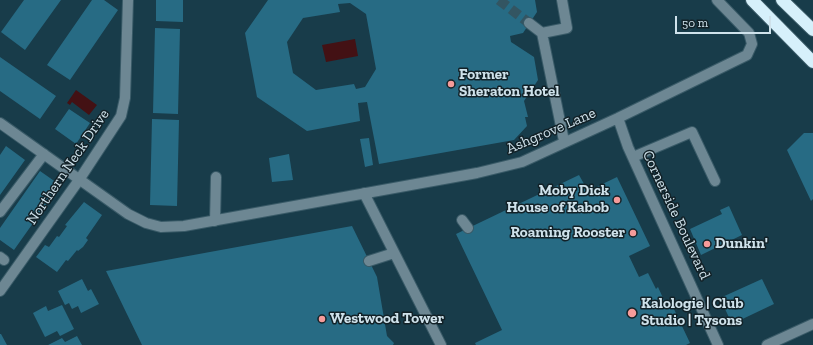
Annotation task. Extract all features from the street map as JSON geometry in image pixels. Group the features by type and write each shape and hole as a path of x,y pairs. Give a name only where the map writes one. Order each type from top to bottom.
{"highway":[{"path":"752,0 813,62"},
{"path":"782,0 813,30"}],"street":[{"name":"Northern Neck Drive","path":"0,291 116,126 124,108 128,0"},
{"path":"542,33 567,28 562,0"},
{"name":"Ashgrove Lane","path":"0,123 128,214 152,226 173,227 215,221 510,166 618,118 747,54 750,51 752,44 749,33 717,0"},
{"path":"529,24 542,33 564,141"},
{"name":"Cornerside Boulevard","path":"618,118 633,157 718,345"},
{"path":"633,157 692,132 716,181"},
{"path":"0,212 44,154"},
{"path":"215,221 216,178"},
{"path":"364,193 394,253 436,344"},
{"path":"369,261 394,253"},
{"path":"767,345 813,324"}],"shaded area":[{"path":"355,39 358,56 326,62 322,45"},
{"path":"76,90 97,105 89,115 72,102 70,105 67,103"}],"building":[{"path":"24,0 61,0 25,50 1,32"},
{"path":"92,0 104,0 118,10 70,80 47,65"},
{"path":"156,0 183,0 183,22 156,21"},
{"name":"Former Sheraton Hotel","path":"268,0 535,0 537,12 523,33 510,36 511,42 534,57 538,80 524,101 528,117 525,117 527,126 514,140 379,164 367,102 358,103 360,121 307,131 257,97 245,33","holes":["350,3 366,14 376,69 365,87 356,89 354,84 316,90 293,73 287,42 303,18 340,12 338,4"]},
{"path":"155,28 180,29 178,114 153,113"},
{"path":"0,57 56,96 40,119 0,91"},
{"path":"69,109 90,123 76,144 55,129"},
{"path":"152,119 179,120 177,206 150,205"},
{"path":"804,133 813,133 813,199 811,201 787,150"},
{"path":"369,138 373,165 365,167 360,139"},
{"path":"6,146 25,160 0,195 0,155"},
{"path":"289,154 293,180 272,182 269,158"},
{"path":"40,171 60,185 14,250 0,240 0,228"},
{"path":"579,175 588,191 617,177 650,246 629,256 639,277 648,273 656,289 658,287 668,309 673,307 690,343 686,345 476,345 475,343 502,330 456,234"},
{"path":"84,202 102,215 86,238 88,240 83,247 78,251 77,250 68,261 66,260 57,272 36,257 45,245 49,247 57,236 59,237 67,226 65,225"},
{"path":"729,206 742,235 701,255 690,229 722,214 720,210"},
{"path":"352,226 377,277 387,336 394,343 393,345 142,345 106,271"},
{"path":"82,279 88,291 91,289 99,304 81,313 78,306 72,309 69,303 65,305 58,291"},
{"path":"762,279 774,304 732,324 720,298"},
{"path":"62,305 74,329 60,336 57,331 45,337 33,313 46,306 48,311"},
{"path":"1,334 7,345 0,345"},
{"path":"77,336 82,345 48,345 62,338 65,342"}],"tunnel":[{"path":"499,0 529,23"}],"place":[{"name":"Former Sheraton Hotel","path":"451,84"},
{"name":"Moby Dick House of Kabob","path":"617,200"},
{"name":"Roaming Rooster","path":"633,233"},
{"name":"Dunkin'","path":"707,244"},
{"name":"Kalologie | Club Studio | Tysons","path":"632,313"},
{"name":"Westwood Tower","path":"322,319"}]}
